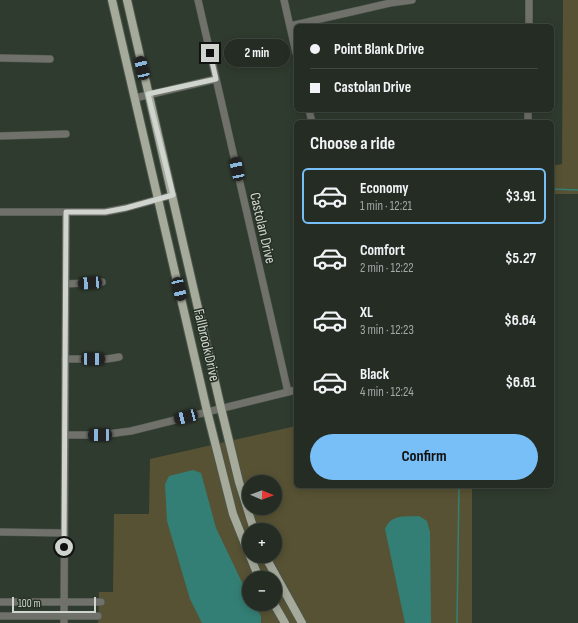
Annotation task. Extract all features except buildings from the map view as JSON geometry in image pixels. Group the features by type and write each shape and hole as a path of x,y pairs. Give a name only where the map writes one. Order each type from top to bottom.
{"main road":[{"name":"Fallbrook Drive","path":"112,0 207,411 233,514 242,532"},
{"name":"Fallbrook Drive","path":"127,0 221,408 239,482 252,523"},
{"path":"186,319 200,315"},
{"path":"269,563 302,623"},
{"path":"278,611 284,623"}],"street":[{"name":"Castolan Drive","path":"198,0 288,392"},
{"path":"284,0 294,44"},
{"path":"299,24 390,3 412,0"},
{"path":"528,24 529,0"},
{"path":"290,26 294,25"},
{"path":"0,58 50,58"},
{"path":"135,98 216,79"},
{"path":"0,136 66,134"},
{"path":"0,212 105,212 126,208 173,195"},
{"path":"64,620 66,212"},
{"path":"66,284 102,282"},
{"path":"65,359 107,359 119,357"},
{"path":"65,435 100,435 131,431 294,390"},
{"path":"0,532 64,533"},
{"path":"0,602 100,602"},
{"path":"0,616 64,620 98,616"}],"shaded area":[{"path":"563,0 578,0 578,194 554,194 554,166 562,164"},
{"path":"294,426 294,488 472,488 472,623 98,623 99,592 113,592 114,514 149,514 150,459"}],"water":[{"path":"193,470 201,473 216,528 242,582 242,611 258,611 261,616 261,623 202,623 190,599 167,521 165,484 169,476"},
{"path":"419,516 427,521 430,532 431,623 405,623 385,529 391,521 399,517"}],"waterway":[{"path":"554,189 578,190"},
{"path":"457,623 459,488"}],"route":[{"path":"64,547 66,212 105,212 126,208 173,195 148,94 216,79 210,53"}]}
